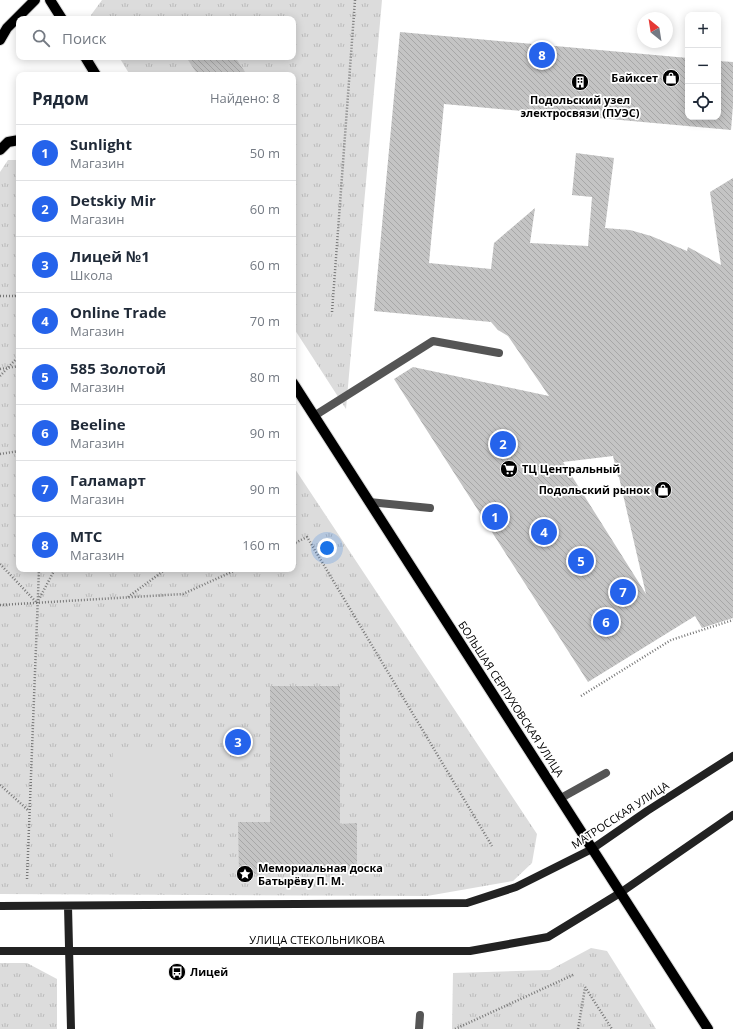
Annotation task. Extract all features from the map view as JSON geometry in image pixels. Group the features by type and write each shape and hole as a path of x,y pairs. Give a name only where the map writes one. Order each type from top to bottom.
{"main road":[{"path":"19,16 35,0"},
{"path":"50,0 60,16"},
{"path":"0,40 7,28 16,19"},
{"path":"87,60 94,72"},
{"path":"0,150 8,142 16,141"},
{"name":"БОЛЬШАЯ СЕРПУХОВСКАЯ УЛИЦА","path":"296,388 708,1029"},
{"name":"МАТРОССКАЯ УЛИЦА","path":"68,906 467,903 516,887 592,849 647,811 733,756"},
{"path":"620,892 733,815"},
{"name":"УЛИЦА СТЕКОЛЬНИКОВА","path":"0,951 470,951 548,937 620,892"},
{"path":"0,906 68,906 71,1029"}],"lane":[{"path":"314,416 433,341 499,353"},
{"path":"369,502 430,508"},
{"path":"561,798 606,773"},
{"path":"419,1029 420,1015"}],"path":[{"path":"332,312 355,0"},
{"path":"0,296 16,296"},
{"path":"0,376 16,359"},
{"path":"0,368 16,366"},
{"path":"0,454 16,451"},
{"path":"296,542 307,537 492,846"},
{"path":"0,564 37,603"},
{"path":"27,879 39,572"},
{"path":"37,603 53,572"},
{"path":"128,598 162,572"},
{"path":"0,605 182,594 231,572"},
{"path":"581,696 671,640 733,620"},
{"path":"0,785 30,812"},
{"path":"455,1029 575,974"},
{"path":"578,1029 585,987 612,1029"}],"green space":[{"path":"102,0 382,0 346,409 296,332 296,72 128,72 121,60 296,60 296,16 91,15"},
{"path":"8,160 16,160 16,572 296,572 296,471 537,834 532,863 513,881 427,896 0,894 0,172"},
{"path":"113,752 177,752 177,873 113,873"},
{"path":"591,948 607,951 656,1029 452,1029 453,973 550,970"},
{"path":"0,963 27,963 57,979 57,1029 0,1029"}],"building":[{"path":"400,32 685,58 685,120 721,120 721,61 733,62 733,105 731,130 444,104 429,263 491,269 494,243 535,208 530,243 588,246 592,197 572,195 576,153 614,158 605,228 630,230 651,236 687,251 688,247 721,265 710,192 733,178 733,618 702,628 695,616 588,682 394,379 413,367 549,396 508,336 498,330 491,322 374,311","holes":["613,456 646,594 563,462"]},
{"path":"188,60 237,60 245,72 196,72"},
{"path":"270,686 340,686 340,824 357,823 357,873 239,874 238,822 270,822"}],"place":[{"name":"МТС","path":"542,55"},
{"name":"Байксет","path":"671,78"},
{"name":"Подольский узел электросвязи (ПУЭС)","path":"580,82"},
{"name":"Detskiy Mir","path":"503,444"},
{"name":"ТЦ Центральный","path":"509,469"},
{"name":"Подольский рынок","path":"663,490"},
{"name":"Sunlight","path":"495,517"},
{"name":"Online Trade","path":"544,532"},
{"name":"585 Золотой","path":"581,561"},
{"name":"Галамарт","path":"623,592"},
{"name":"Beeline","path":"606,622"},
{"name":"Лицeй №1","path":"238,742"},
{"name":"Мемориальная доска Батырёву П. М.","path":"245,874"},
{"name":"Лицeй","path":"177,972"}]}
